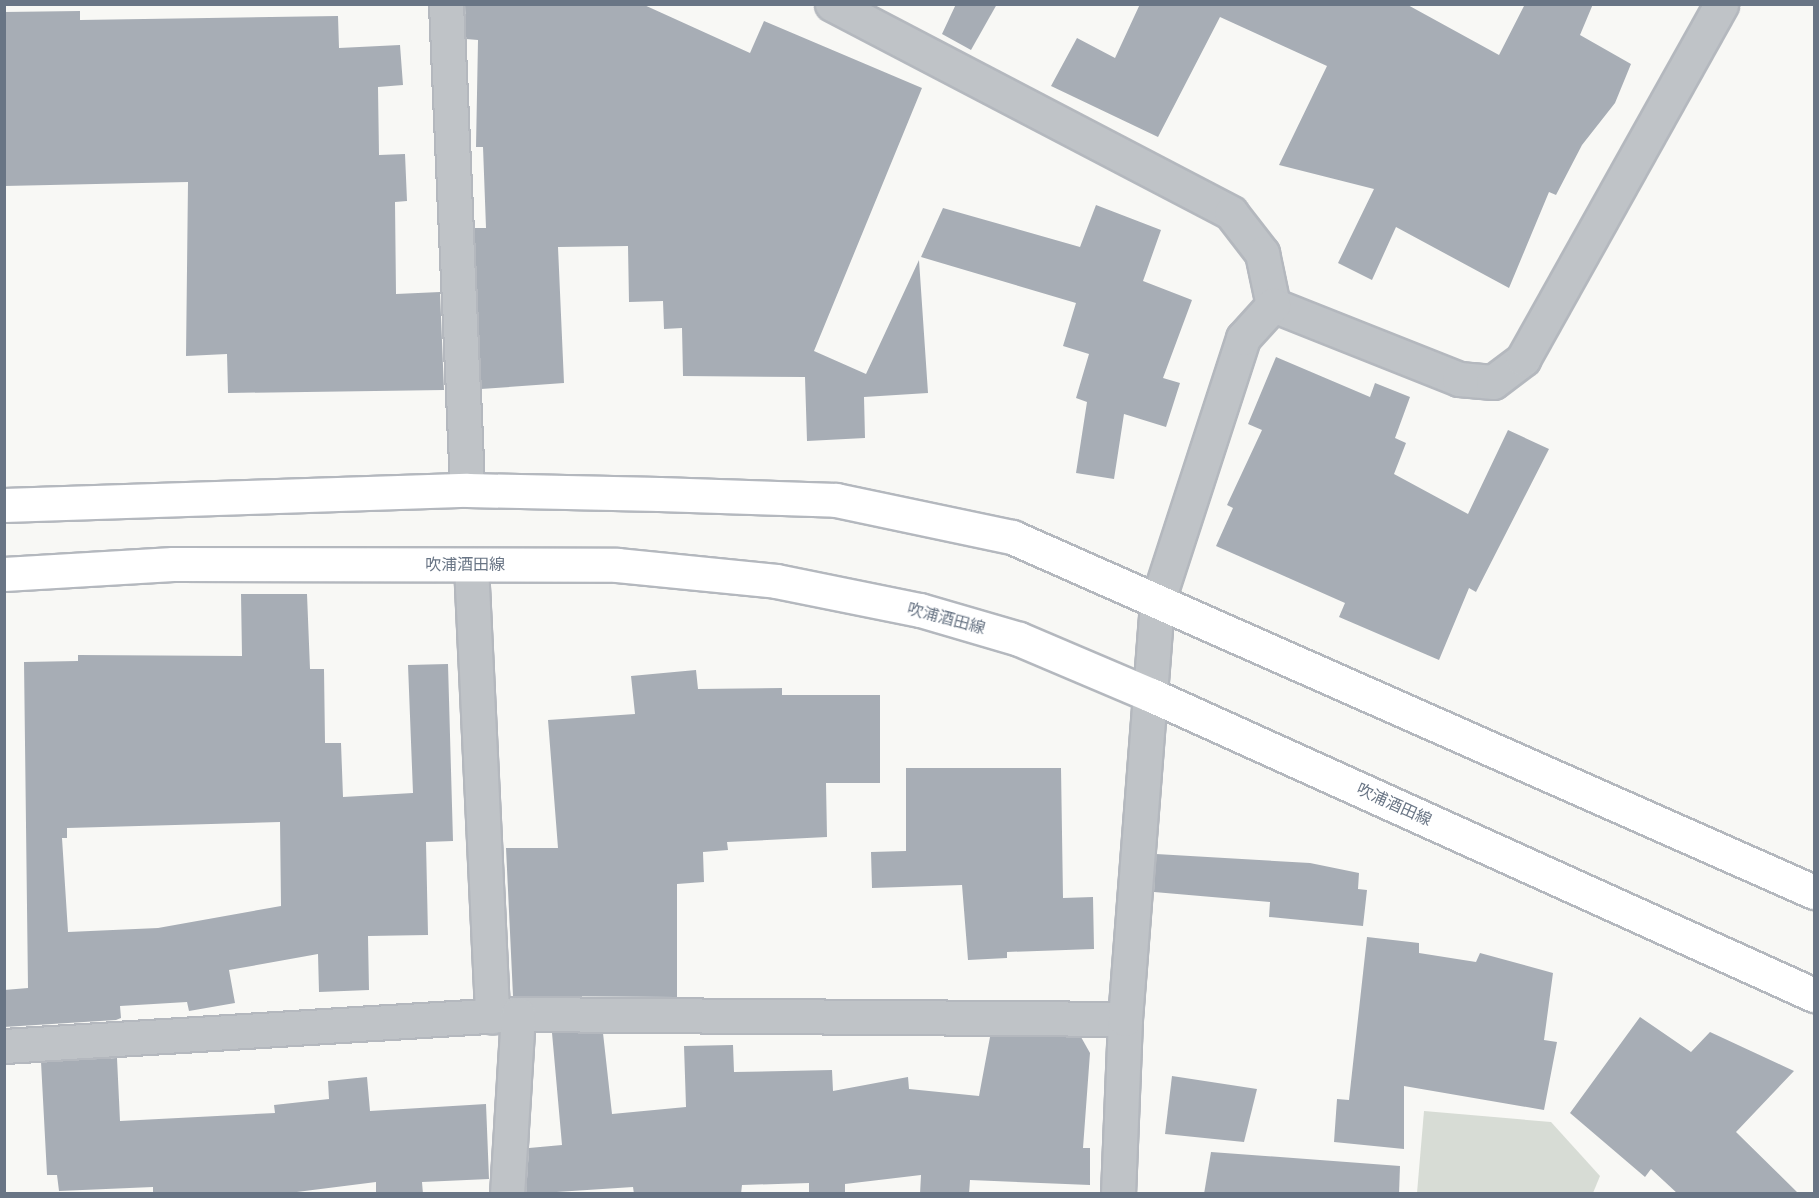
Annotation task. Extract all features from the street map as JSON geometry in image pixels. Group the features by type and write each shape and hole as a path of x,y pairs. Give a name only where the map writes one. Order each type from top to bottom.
{"main road":[{"path":"4,505 467,490 836,500 1012,537 1815,892"},
{"name":"吹浦酒田線","path":"4,574 173,564 617,566 776,581 920,610 1019,639 1150,695 1815,995"}],"street":[{"path":"446,4 467,490"},
{"path":"832,4 1231,213 1262,253 1273,305"},
{"path":"1273,305 1460,380 1493,382 1523,359 1721,4"},
{"path":"1118,1194 1125,1019 1157,603 1244,338 1273,305"},
{"path":"471,565 505,1016 507,1194"},
{"path":"4,1046 505,1016 1125,1019"}],"shaded area":[{"path":"1424,1111 1551,1122 1600,1176 1593,1193 1417,1193"}],"building":[{"path":"465,4 642,4 750,53 764,21 922,88 814,351 866,374 919,260 928,393 864,397 865,438 807,441 805,377 683,376 682,328 664,329 663,301 629,302 628,246 558,247 564,383 481,389 474,228 486,228 483,147 476,147 478,40 466,39"},
{"path":"956,4 997,4 971,50 942,34"},
{"path":"1140,4 1406,4 1499,55 1525,4 1593,4 1580,35 1631,64 1615,103 1582,145 1556,195 1549,192 1509,288 1396,227 1372,280 1338,263 1374,189 1279,165 1327,66 1220,17 1158,137 1051,86 1077,38 1115,58"},
{"path":"80,11 80,20 338,16 339,48 400,45 403,85 378,87 379,155 405,154 407,201 395,202 396,294 440,292 444,390 228,393 227,354 186,356 188,182 4,186 4,12"},
{"path":"1096,205 1161,230 1143,281 1192,300 1163,378 1180,383 1166,427 1124,414 1114,479 1076,473 1087,402 1076,398 1089,354 1063,346 1076,303 921,257 943,208 1080,247"},
{"path":"1276,357 1370,397 1375,383 1410,397 1395,438 1406,443 1394,474 1468,514 1508,430 1549,449 1476,592 1469,588 1439,660 1339,617 1345,603 1216,546 1233,508 1227,505 1262,430 1248,424"},
{"path":"241,594 307,594 310,669 324,669 325,743 341,743 343,797 413,793 408,665 448,664 453,841 426,842 428,935 368,936 369,990 319,992 318,954 229,970 235,1003 189,1011 187,1002 120,1006 121,1018 116,1020 4,1027 4,990 28,988 24,662 78,661 78,655 242,656","holes":["280,822 281,906 158,928 68,932 62,838 67,838 67,828"]},
{"path":"696,670 698,689 782,688 782,695 880,695 880,783 826,783 827,837 727,842 728,850 703,852 704,882 677,884 677,997 513,996 506,848 558,848 548,720 635,714 631,676"},
{"path":"906,768 1061,768 1063,898 1093,897 1094,949 1007,952 1007,958 968,960 962,885 872,888 871,852 906,851"},
{"path":"1156,854 1310,863 1359,873 1358,889 1367,890 1363,926 1269,917 1270,902 1154,892"},
{"path":"1367,937 1419,943 1419,953 1476,962 1480,953 1553,973 1544,1040 1557,1042 1544,1110 1404,1086 1404,1149 1334,1142 1337,1099 1349,1100"},
{"path":"1640,1017 1691,1052 1710,1032 1794,1071 1736,1132 1799,1194 1678,1194 1651,1169 1645,1177 1570,1113"},
{"path":"552,1033 603,1033 612,1114 686,1107 684,1046 733,1045 734,1072 832,1070 833,1091 908,1077 909,1089 979,1096 990,1037 1081,1037 1090,1053 1083,1148 1090,1148 1090,1185 970,1180 969,1194 920,1194 921,1175 845,1184 845,1194 809,1194 809,1183 742,1185 741,1194 634,1194 633,1187 526,1194 529,1148 562,1145"},
{"path":"117,1058 120,1121 275,1113 274,1105 329,1099 328,1081 367,1077 370,1111 486,1104 489,1179 422,1182 423,1194 376,1194 376,1182 281,1194 153,1194 153,1187 59,1191 57,1175 47,1175 41,1062"},
{"path":"1172,1076 1257,1089 1244,1142 1165,1134"},
{"path":"1211,1152 1400,1166 1399,1194 1204,1194"}]}
